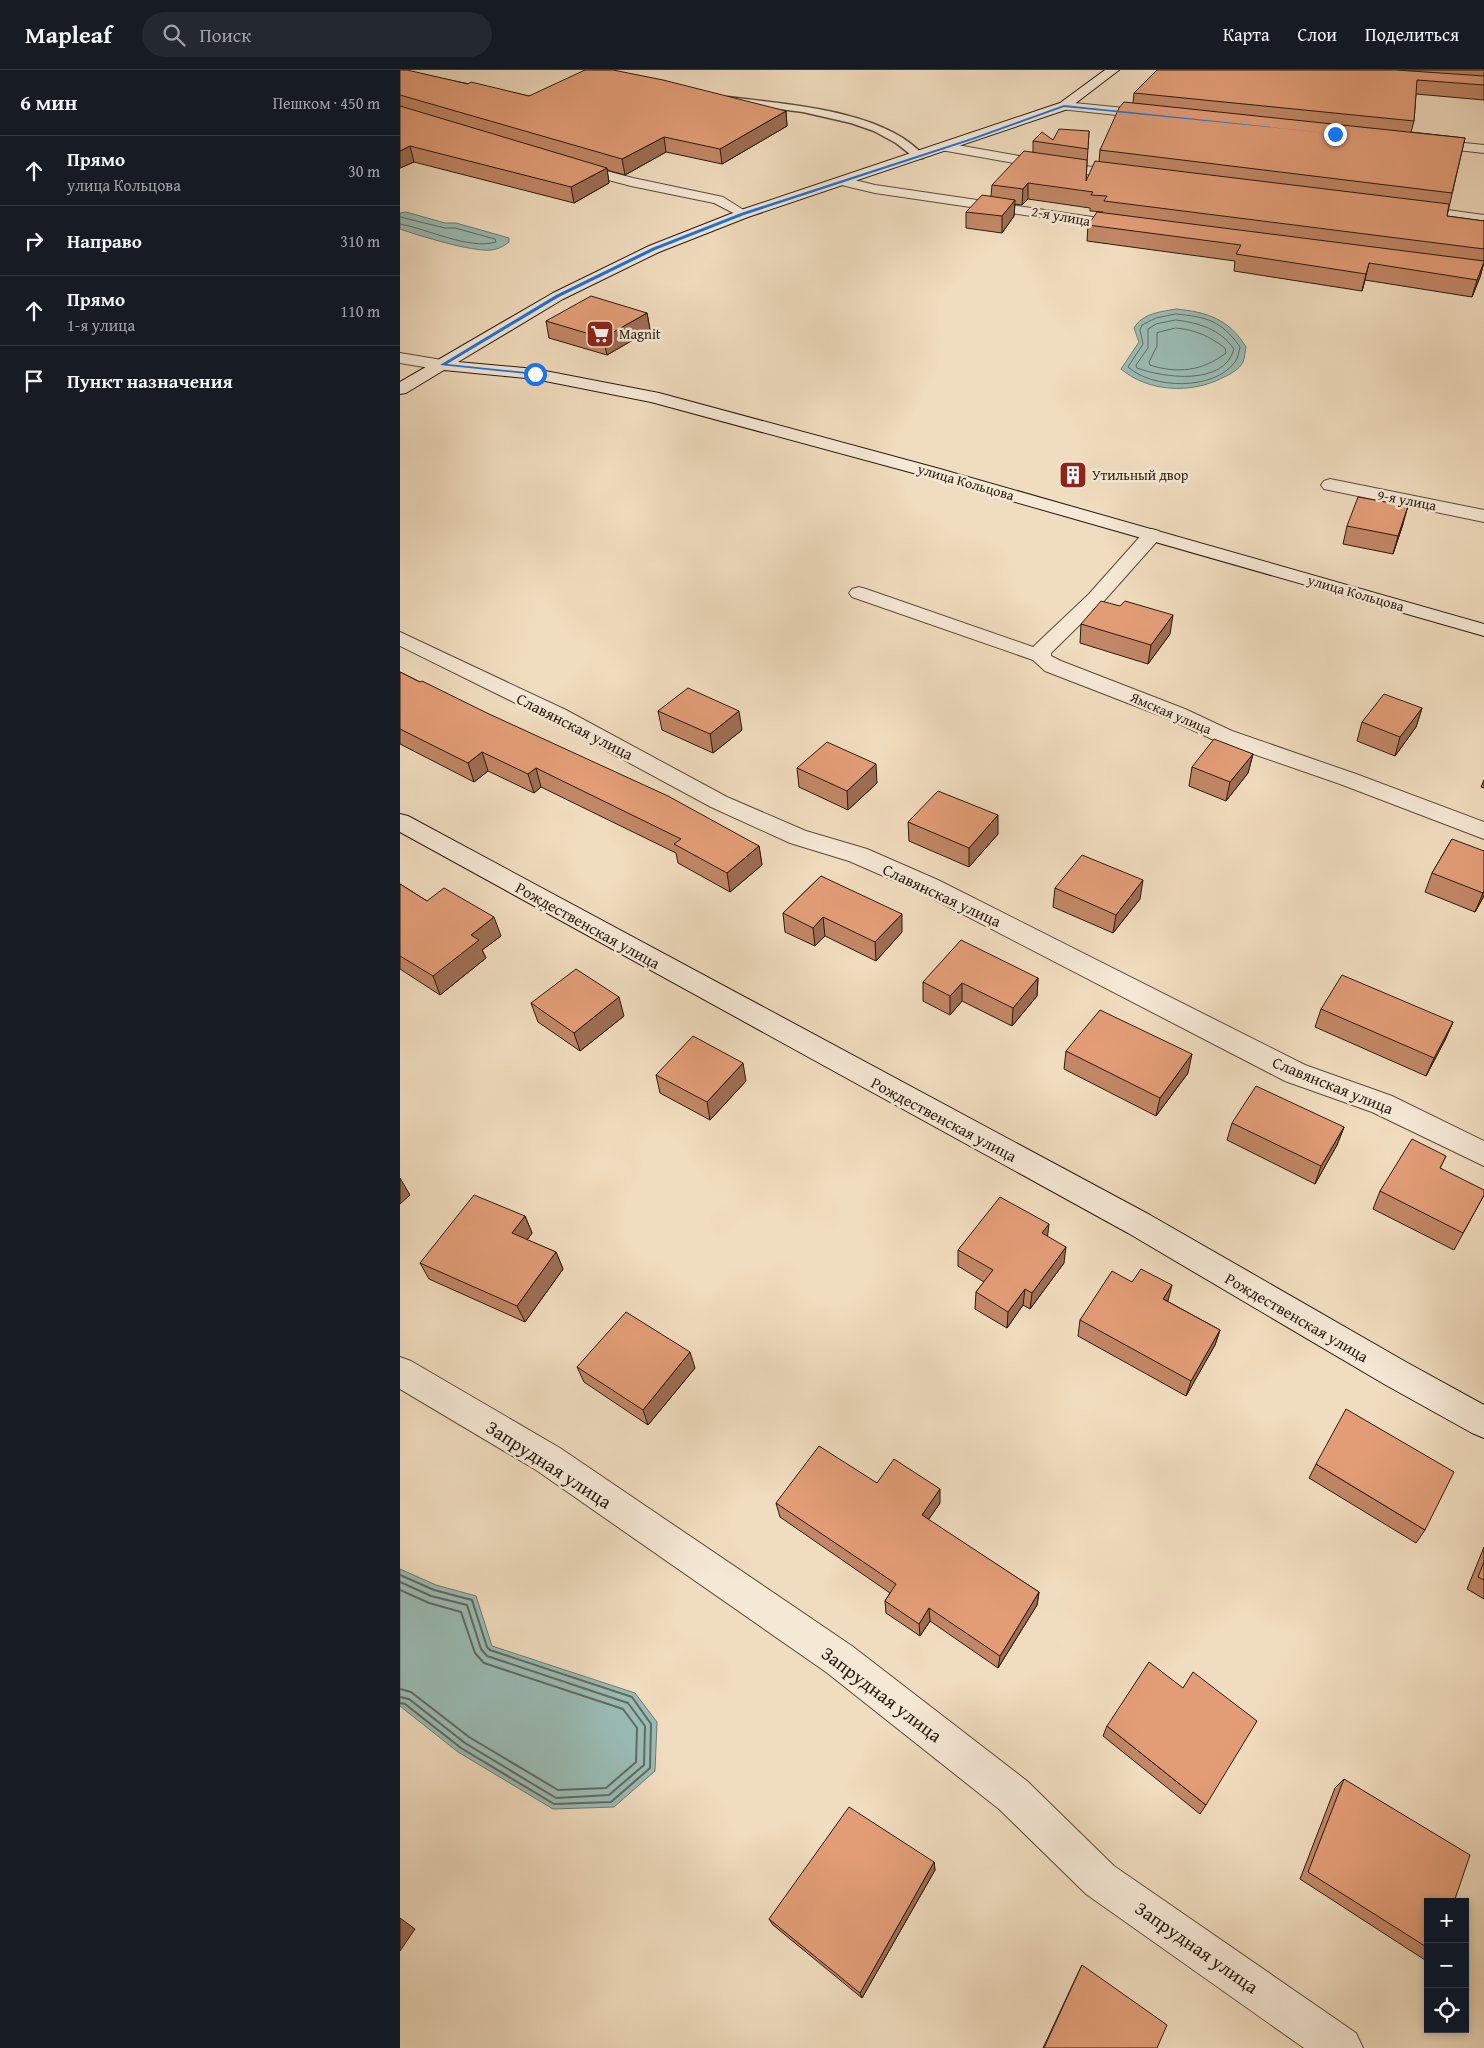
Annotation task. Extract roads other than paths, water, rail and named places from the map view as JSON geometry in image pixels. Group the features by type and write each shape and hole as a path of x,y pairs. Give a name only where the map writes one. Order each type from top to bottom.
{"street":[{"path":"400,389 558,296 654,249 743,214 1064,106 1113,70"},
{"path":"1064,106 1171,117"},
{"path":"1410,141 1484,149"},
{"path":"946,147 990,157 1059,168 1138,176"},
{"path":"561,163 631,182 718,200 743,214"},
{"name":"2-я улица","path":"842,181 875,189 1139,228"},
{"path":"1401,208 1484,219"},
{"name":"улица Кольцова","path":"400,358 442,365 535,374 653,397 934,473 1484,630"},
{"name":"9-я улица","path":"1330,484 1484,516"},
{"path":"1040,656 1041,651 1096,598 1152,535"},
{"name":"Ямская улица","path":"859,593 1040,656 1053,666 1177,714 1224,736 1348,779 1484,831"},
{"name":"Славянская улица","path":"400,638 558,715 719,802 798,837 858,856 928,886 1124,984 1295,1073 1382,1104 1484,1154"},
{"name":"Рождественская улица","path":"400,822 1139,1224 1395,1373 1484,1422"},
{"name":"Запрудная улица","path":"400,1372 548,1459 840,1659 1013,1795 1100,1880 1341,2048"}],"lane":[{"path":"718,99 786,107 850,120 881,131 907,145 919,156"}],"water":[{"path":"406,212 445,223 456,223 509,238 509,242 496,249 482,250 433,239 400,229 400,213"},
{"path":"1176,309 1198,312 1225,323 1246,347 1242,365 1234,372 1210,383 1184,388 1157,386 1132,377 1121,369 1139,342 1134,328 1138,323 1152,314"},
{"path":"400,1569 436,1585 476,1596 492,1646 635,1693 657,1722 655,1771 614,1807 553,1809 458,1752 400,1706"}],"place":[{"name":"Magnit","path":"600,334"},
{"name":"Утильный двор","path":"1073,475"}]}
